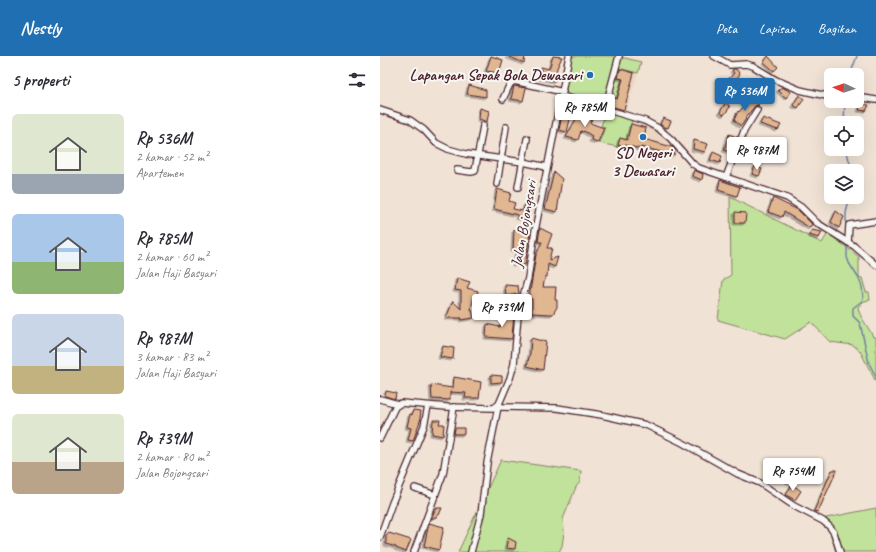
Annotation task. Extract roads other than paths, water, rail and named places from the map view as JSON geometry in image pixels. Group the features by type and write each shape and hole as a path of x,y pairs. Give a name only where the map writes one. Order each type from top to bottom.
{"street":[{"name":"Jalan Bojongsari","path":"471,552 481,514 487,463 498,407 514,364 518,315 528,278 532,246 569,56"},
{"path":"605,109 619,56"},
{"path":"719,57 730,65 746,64 753,66 776,80 800,90 824,96"},
{"path":"503,99 510,84 514,81 562,94 641,120 658,128 677,145 696,166 787,198 801,207 817,223 846,240 876,265"},
{"path":"864,98 876,100"},
{"path":"380,110 410,120 441,146 456,152 547,167"},
{"path":"726,177 744,131 757,110"},
{"path":"457,170 474,171 484,126"},
{"path":"497,184 506,127"},
{"path":"518,187 528,138"},
{"path":"846,240 848,225 876,221"},
{"path":"380,398 398,404 403,403 428,406 557,408 602,415 643,424 657,430 738,474 760,483 794,506 823,521 834,533 840,552"},
{"path":"380,438 395,407 398,404"},
{"path":"380,537 392,503 424,426 428,406"},
{"path":"414,552 435,496 445,462 454,407"},
{"path":"415,488 435,496"}],"waterway":[{"path":"853,68 857,56"},
{"path":"844,116 845,108"},
{"path":"848,156 850,164"},
{"path":"846,230 846,213 848,204"},
{"path":"847,244 847,257 859,279 862,287 863,298 862,301 853,308 853,316 860,323 869,363 876,377"}],"place":[{"name":"Lapangan Sepak Bola Dewasari","path":"590,75"},
{"name":"SD Negeri 3 Dewasari","path":"643,137"}]}
